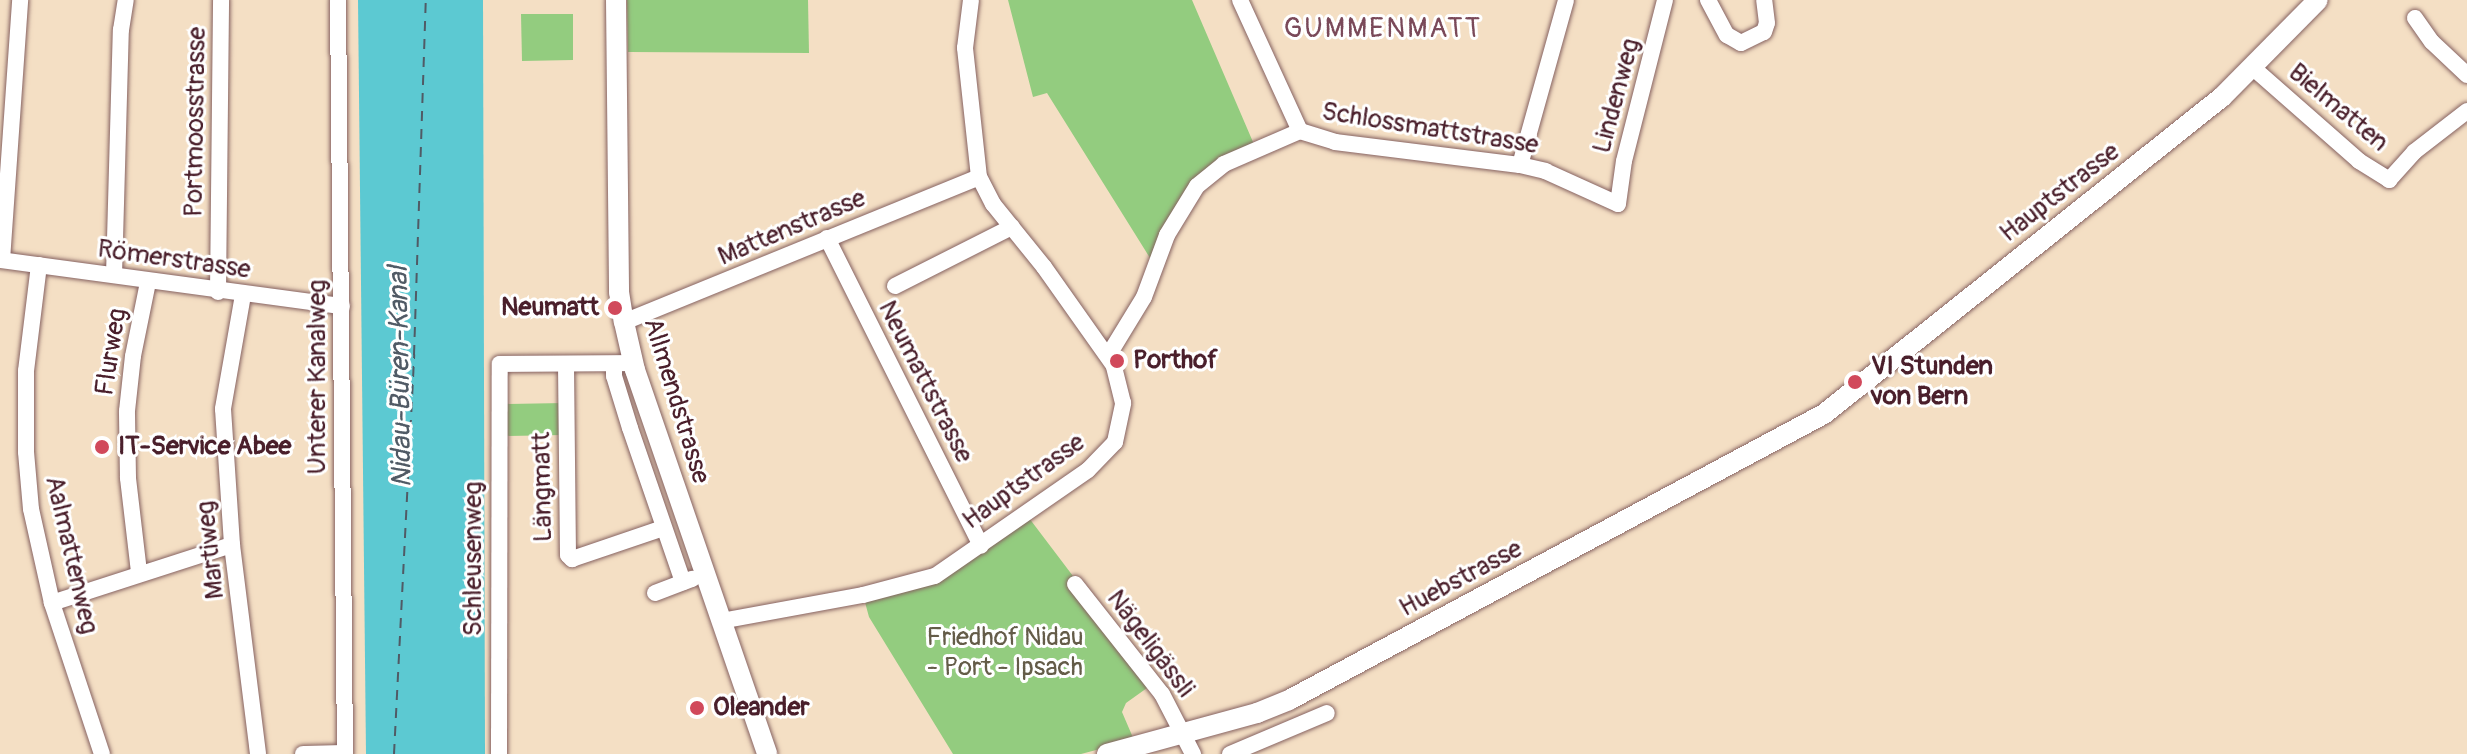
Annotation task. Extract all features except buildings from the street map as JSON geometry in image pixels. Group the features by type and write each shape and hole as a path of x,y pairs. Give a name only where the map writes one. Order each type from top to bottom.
{"main road":[{"name":"Allmendstrasse","path":"616,0 619,292 624,322 624,364 706,577 763,753"},
{"name":"Hauptstrasse","path":"1824,414 2222,97 2318,0"},
{"name":"Huebstrasse","path":"1107,754 1181,735 1289,700 1824,414"}],"street":[{"path":"1,260 20,0"},
{"path":"114,275 121,30 126,0"},
{"name":"Portmoosstrasse","path":"218,292 221,0"},
{"name":"Unterer Kanalweg","path":"338,0 345,754"},
{"name":"Hauptstrasse","path":"721,621 915,584 940,573 1088,470 1115,442 1123,403 1118,376 1108,356 1012,227 979,177 965,48 971,0"},
{"path":"1240,0 1300,131"},
{"path":"1520,165 1566,0"},
{"name":"Lindenweg","path":"1618,204 1624,161 1665,0"},
{"path":"1708,0 1727,35 1741,43 1764,32 1767,23 1764,0"},
{"path":"2415,18 2432,42 2467,75"},
{"name":"Bielmatten","path":"2251,66 2359,161 2389,180 2414,152 2467,111"},
{"name":"Schlossmattstrasse","path":"1108,356 1144,297 1167,235 1197,186 1224,164 1300,131 1335,142 1520,165 1545,171 1618,204"},
{"name":"Mattenstrasse","path":"624,322 979,177"},
{"path":"895,286 1012,227"},
{"name":"Neumattstrasse","path":"827,238 981,546"},
{"name":"Römerstrasse","path":"1,260 218,292 342,306"},
{"name":"Aalmattenweg","path":"39,265 26,371 26,452 31,509 52,603 102,754"},
{"name":"Flurweg","path":"139,572 128,478 127,411 133,356 148,282"},
{"name":"Martiweg","path":"243,295 223,409 232,545 258,754"},
{"name":"Schleusenweg","path":"499,754 500,364 566,365"},
{"path":"566,365 624,364"},
{"path":"624,364 614,376 683,582"},
{"name":"Längmatt","path":"566,365 568,555 572,559 663,528"},
{"path":"52,603 139,572 232,545"},
{"path":"655,593 706,577"},
{"name":"Nägeligässli","path":"1075,584 1162,694 1193,754"},
{"path":"1230,754 1327,713"},
{"path":"303,754 345,754"}],"green space":[{"path":"627,0 808,0 809,53 628,52"},
{"path":"1008,0 1192,0 1256,149 1197,186 1155,266 1047,93 1033,97"},
{"path":"521,14 573,14 573,60 522,61"},
{"path":"564,403 563,435 501,436 502,404"},
{"name":"Friedhof Nidau - Port - Ipsach","path":"1026,514 1154,683 1126,703 1122,712 1134,740 1081,754 953,754 869,617 863,595 915,584"}],"water":[{"name":"Nidau-Büren-Kanal","path":"358,0 483,0 485,754 366,754"}],"ferry route":[{"path":"394,754 414,355 426,0"}],"place":[{"name":"Neumatt","path":"615,308"},
{"name":"Porthof","path":"1117,361"},
{"name":"VI Stunden von Bern","path":"1855,382"},
{"name":"IT-Service Abee","path":"102,447"},
{"name":"Oleander","path":"697,708"}],"district":[{"name":"GUMMENMATT","path":"1383,29"}]}
